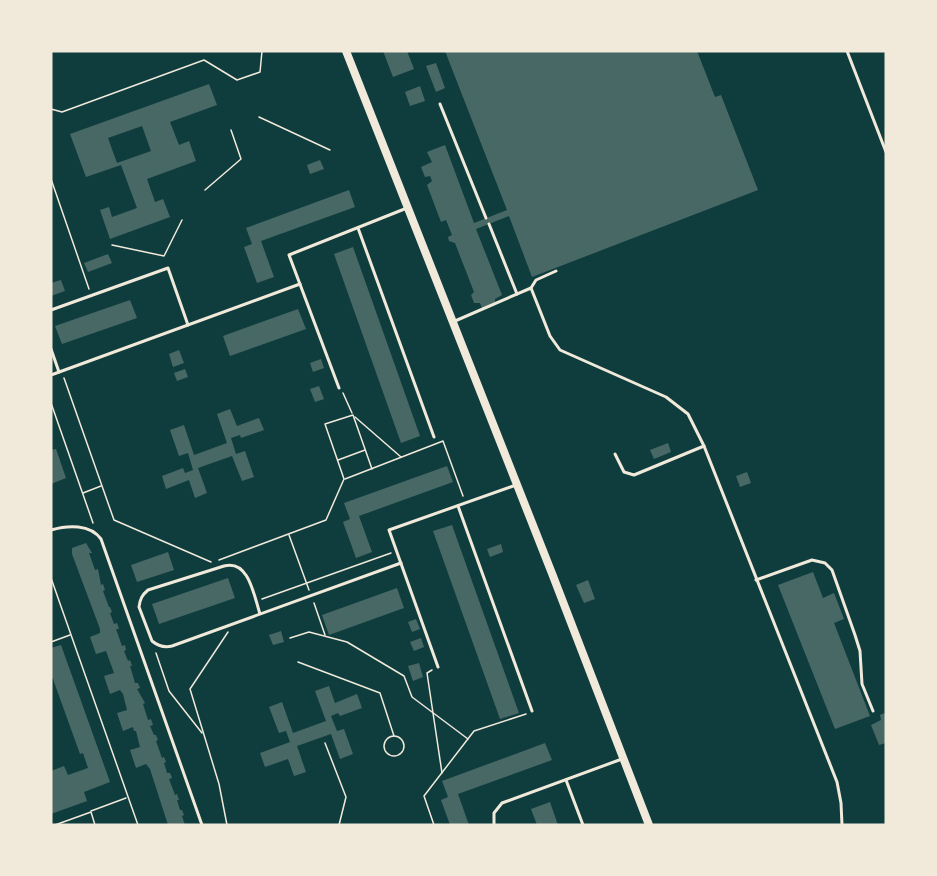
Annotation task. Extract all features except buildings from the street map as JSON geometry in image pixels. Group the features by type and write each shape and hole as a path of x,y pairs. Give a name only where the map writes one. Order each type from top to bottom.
{"street":[{"path":"346,51 518,485 649,825"}],"lane":[{"path":"847,51 886,152"},
{"path":"440,104 486,218"},
{"path":"339,388 289,255 409,208"},
{"path":"489,224 517,294"},
{"path":"358,228 434,437"},
{"path":"51,310 168,268 188,325"},
{"path":"453,321 531,288 536,280 556,271"},
{"path":"51,375 300,284"},
{"path":"531,288 550,336 561,350 666,397 688,414 704,446 837,782 842,803 842,825"},
{"path":"51,349 61,372"},
{"path":"615,454 624,472 634,475 704,446"},
{"path":"438,667 389,530 518,485"},
{"path":"458,506 532,711"},
{"path":"51,530 84,528 97,534 101,539 202,825"},
{"path":"756,580 812,560 825,563 832,570 860,651 862,684 873,711"},
{"path":"260,614 246,574 234,564 148,590 141,597 140,607 152,641 167,647 311,596 401,563"},
{"path":"494,825 494,813 502,803 623,758"},
{"path":"566,780 583,825"}],"path":[{"path":"51,109 62,112 204,60 237,80 260,72 262,51"},
{"path":"259,117 330,150"},
{"path":"205,190 241,159 231,130"},
{"path":"51,179 92,295"},
{"path":"112,245 164,256 182,220"},
{"path":"61,372 114,520 212,562 326,520 344,479 325,424 352,415"},
{"path":"339,388 372,468"},
{"path":"51,403 97,534"},
{"path":"352,415 401,458"},
{"path":"344,479 443,441 466,503"},
{"path":"337,460 365,450"},
{"path":"82,493 102,486"},
{"path":"289,534 325,636"},
{"path":"256,601 397,551"},
{"path":"51,578 138,825"},
{"path":"228,825 219,784 190,689 234,623"},
{"path":"290,638 309,632 347,642 404,676 412,697 468,739"},
{"path":"51,642 71,635"},
{"path":"152,641 169,691 204,735"},
{"path":"298,662 380,693 394,736"},
{"path":"438,667 428,673 442,773"},
{"path":"434,825 424,796 474,731 532,711"},
{"path":"394,736 400,738 404,744 401,753 395,756 387,752 384,746 386,740 394,736"},
{"path":"325,743 346,797 339,825"},
{"path":"55,825 128,797"},
{"path":"91,812 95,825"}]}
